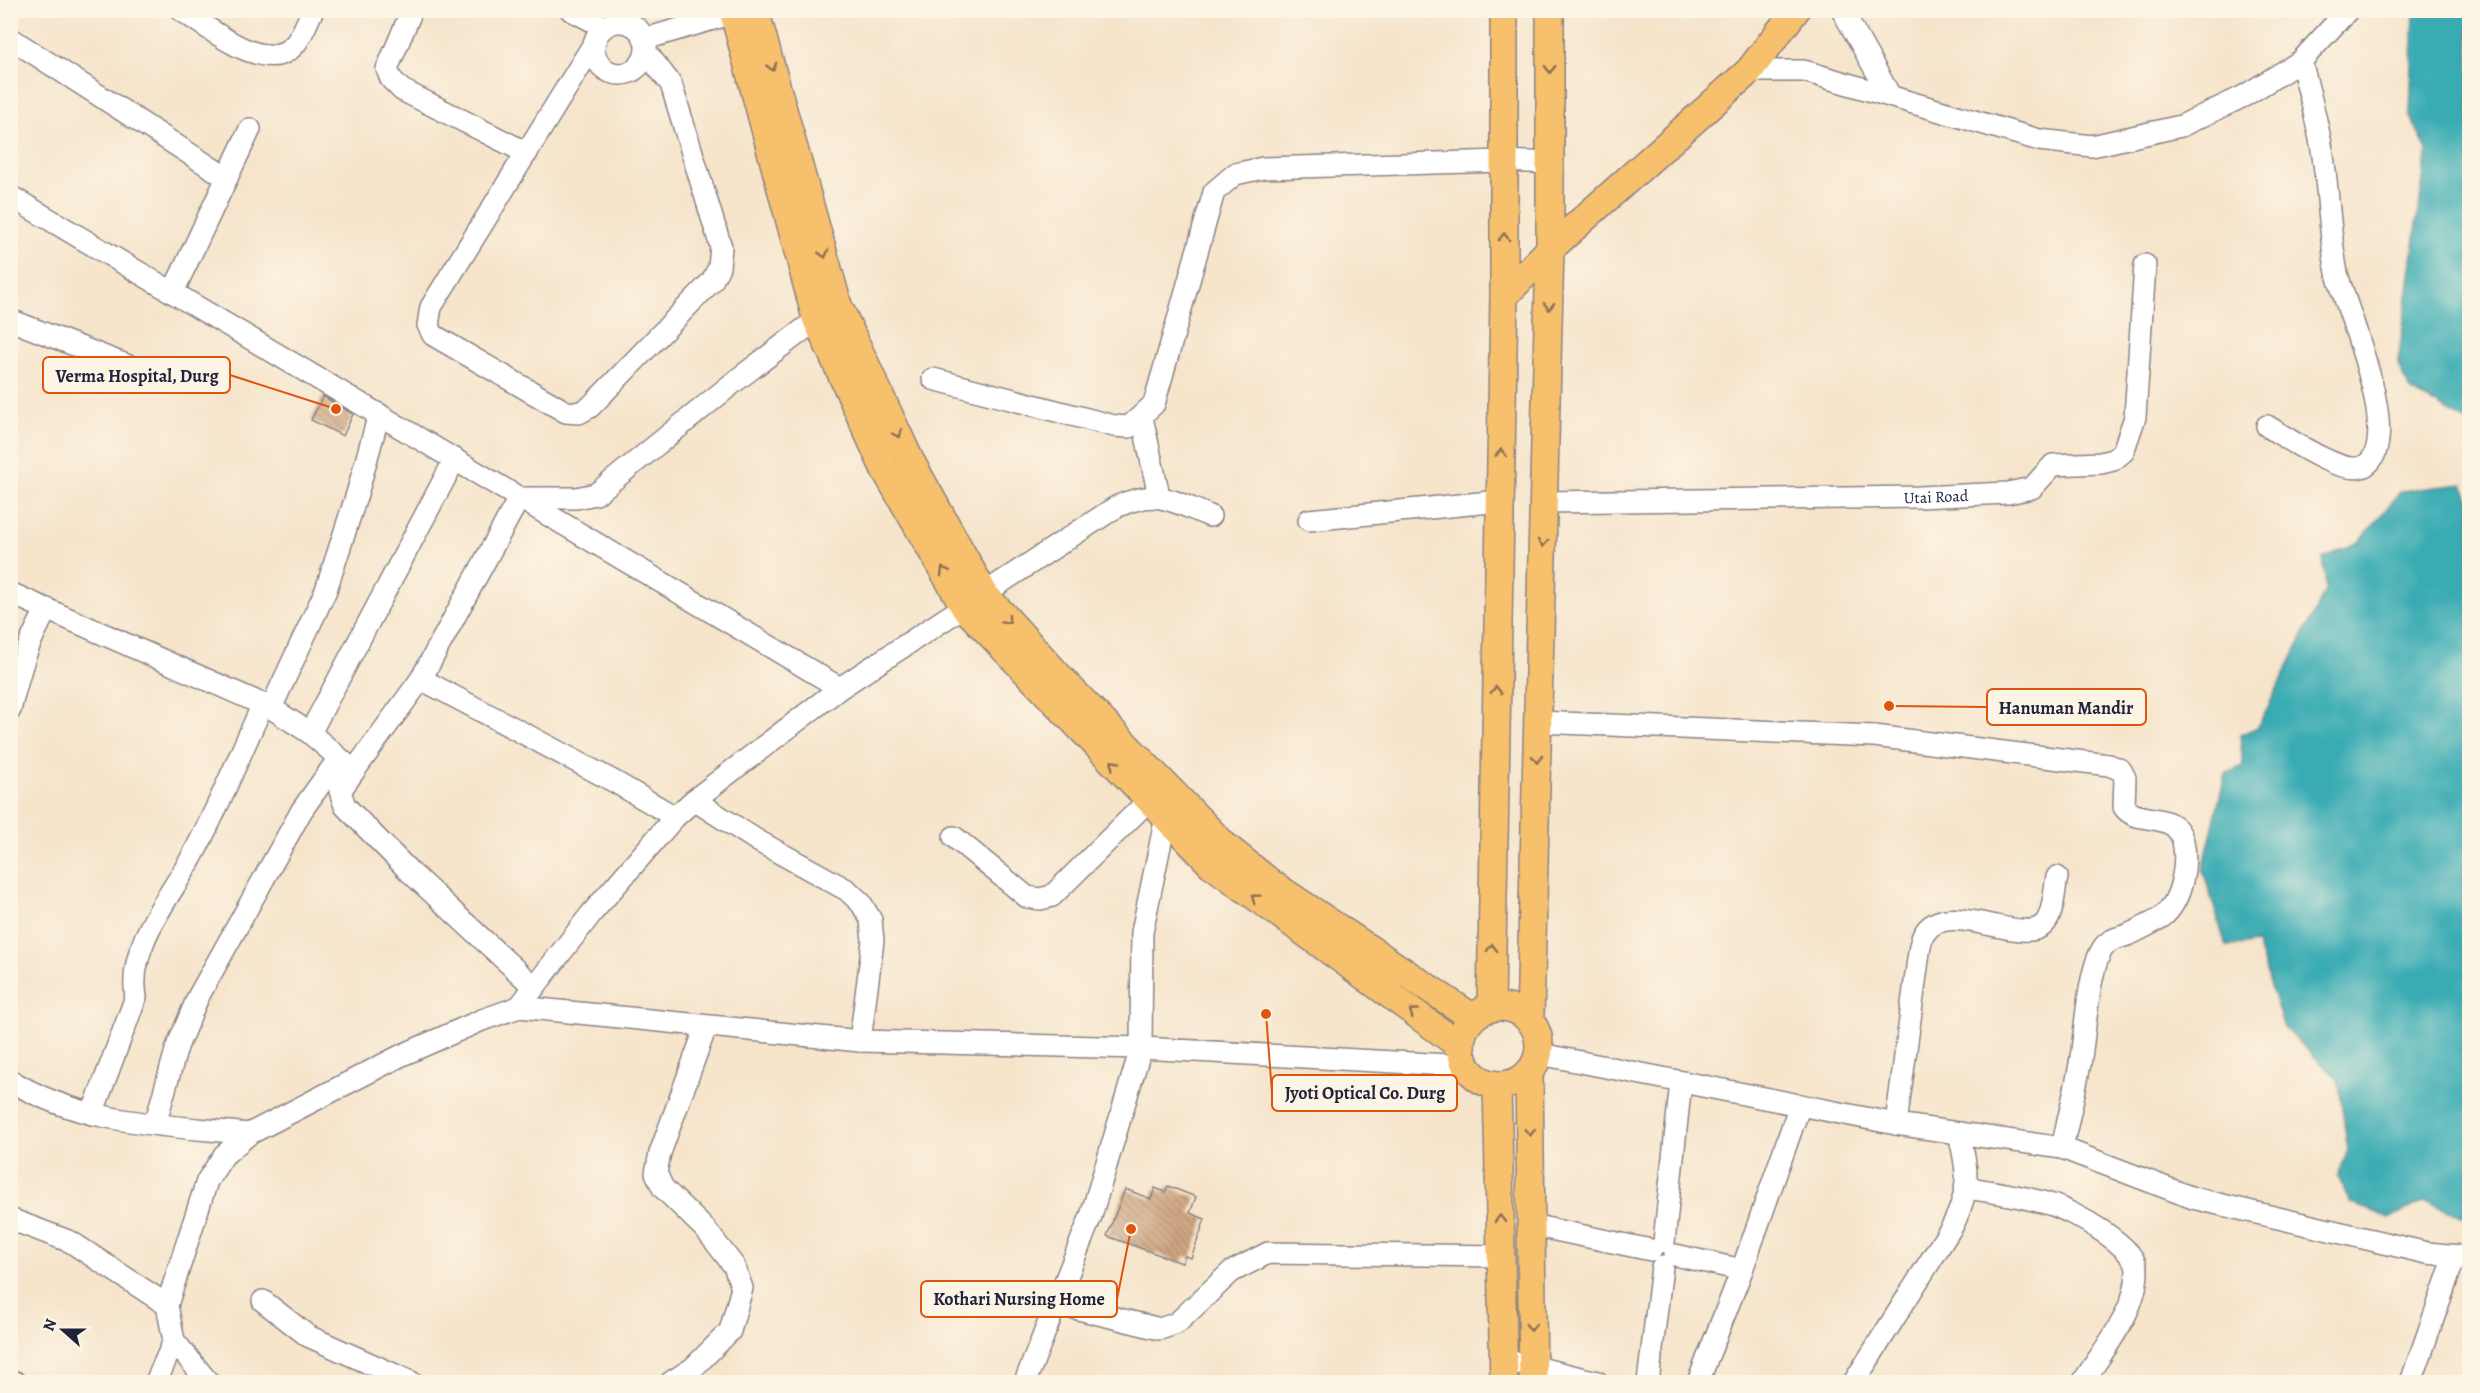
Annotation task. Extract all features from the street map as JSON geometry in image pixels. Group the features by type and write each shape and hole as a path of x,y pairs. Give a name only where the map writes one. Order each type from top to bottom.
{"main road":[{"path":"1482,1012 1500,501 1504,296 1504,10"},
{"path":"1532,1374 1531,1225 1535,1064 1539,1035 1530,1018 1550,249 1550,10"},
{"path":"1504,296 1550,249 1749,71 1796,10"},
{"path":"742,11 827,311 884,468 975,602 1160,800 1211,864 1463,1056 1479,1080 1497,1086 1514,1084 1535,1064"},
{"path":"1160,800 1224,845 1272,884 1482,1012"},
{"path":"1463,1056 1464,1031 1482,1012 1512,1007 1530,1018"},
{"path":"1497,1086 1503,1371"}],"street":[{"path":"181,10 239,47 263,56 278,56 295,44 313,10"},
{"path":"412,10 387,69 391,79 402,90 526,153"},
{"path":"571,10 612,26 636,27 645,46 671,84 721,247 719,267 712,281 590,408 579,413 554,407 433,335 428,325 431,307 526,153 612,26"},
{"path":"1842,10 1888,94"},
{"path":"1749,71 1804,71 2038,140 2092,146 2181,126 2244,96 2301,61 2348,10"},
{"path":"645,46 742,11"},
{"path":"612,26 594,57 600,67 610,74 622,75 633,72 642,63 645,46"},
{"path":"10,38 227,178"},
{"path":"2267,426 2321,457 2355,468 2364,466 2370,461 2377,441 2370,371 2337,270 2322,149 2301,61"},
{"path":"173,292 249,129"},
{"path":"933,379 1114,426 1129,427 1154,404 1214,192 1235,174 1263,168 1504,161 1551,163"},
{"path":"10,196 840,688"},
{"name":"Utai Road","path":"1544,502 1919,497 2008,493 2032,488 2053,465 2113,460 2122,452 2134,417 2145,265"},
{"path":"519,498 576,498 596,494 827,311"},
{"path":"10,320 162,379"},
{"path":"92,1114 136,997 133,978 139,956 157,914 193,855 326,590 357,494 379,414"},
{"path":"1142,417 1159,496"},
{"path":"310,733 455,459"},
{"path":"519,1007 591,914 675,818 694,800 840,688 975,602 1116,507 1138,497 1159,496 1210,516"},
{"path":"155,1124 177,1047 198,997 302,810 347,764 421,679 519,498"},
{"path":"1309,520 1500,501"},
{"path":"10,593 267,706 310,733 347,764"},
{"path":"10,710 20,665 29,641 47,609"},
{"path":"421,679 615,782 675,818"},
{"path":"1538,722 1874,736 2109,765 2121,770 2125,778 2124,807 2132,815 2158,818 2174,827 2182,839 2185,868 2176,898 2163,916 2129,934 2112,939 2103,949 2094,975 2062,1148"},
{"path":"347,764 340,791 345,806 409,871 534,987"},
{"path":"694,800 758,841 847,890 861,903 871,920 873,941 860,1041"},
{"path":"954,837 1027,897 1040,899 1052,896 1160,800"},
{"path":"1025,1383 1091,1216 1141,1048 1142,932 1160,800"},
{"path":"1896,1124 1919,952 1924,934 1931,926 1942,920 1959,920 2019,929 2045,924 2050,915 2056,877"},
{"path":"208,1383 174,1341 167,1305 207,1181 224,1155 249,1134 400,1056 482,1020 519,1007 860,1041 1463,1056"},
{"path":"671,1383 693,1368 729,1331 742,1288 734,1266 706,1230 663,1188 656,1173 660,1153 706,1027"},
{"path":"1535,1064 1681,1082 1896,1124 2062,1148 2193,1198 2427,1253 2462,1256 2411,1383"},
{"path":"10,1080 35,1096 107,1119 249,1134"},
{"path":"1648,1383 1681,1082"},
{"path":"1698,1383 1742,1270 1800,1105"},
{"path":"1854,1383 1953,1225 1967,1188 1968,1171 1959,1133"},
{"path":"1967,1188 2052,1204 2118,1242 2132,1256 2138,1269 2135,1286 2124,1316 2083,1383"},
{"path":"10,1219 70,1242 167,1305"},
{"path":"1531,1225 1742,1270"},
{"path":"1058,1304 1160,1329 1177,1323 1231,1272 1268,1253 1501,1256"},
{"path":"263,1301 308,1336 411,1383"},
{"path":"156,1383 174,1341"},
{"path":"1503,1371 1597,1383"},
{"path":"10,1381 15,1383"}],"water":[{"path":"2414,11 2469,11 2469,423 2410,390 2398,363 2427,150 2410,115"},
{"path":"2463,484 2470,500 2469,1219 2425,1201 2389,1218 2350,1203 2338,1176 2348,1150 2338,1079 2284,1028 2257,943 2226,946 2203,870 2225,774 2243,766 2240,735 2258,727 2326,589 2323,558 2359,542 2401,491"}],"building":[{"path":"323,396 353,414 343,436 311,420"},
{"path":"1168,1186 1196,1197 1190,1213 1205,1219 1191,1258 1185,1256 1182,1263 1107,1236 1125,1189 1151,1199 1155,1188 1165,1192"}],"place":[{"name":"Verma Hospital, Durg","path":"336,409"},
{"name":"Hanuman Mandir","path":"1889,706"},
{"name":"Jyoti Optical Co. Durg","path":"1266,1014"},
{"name":"Kothari Nursing Home","path":"1131,1229"}]}
